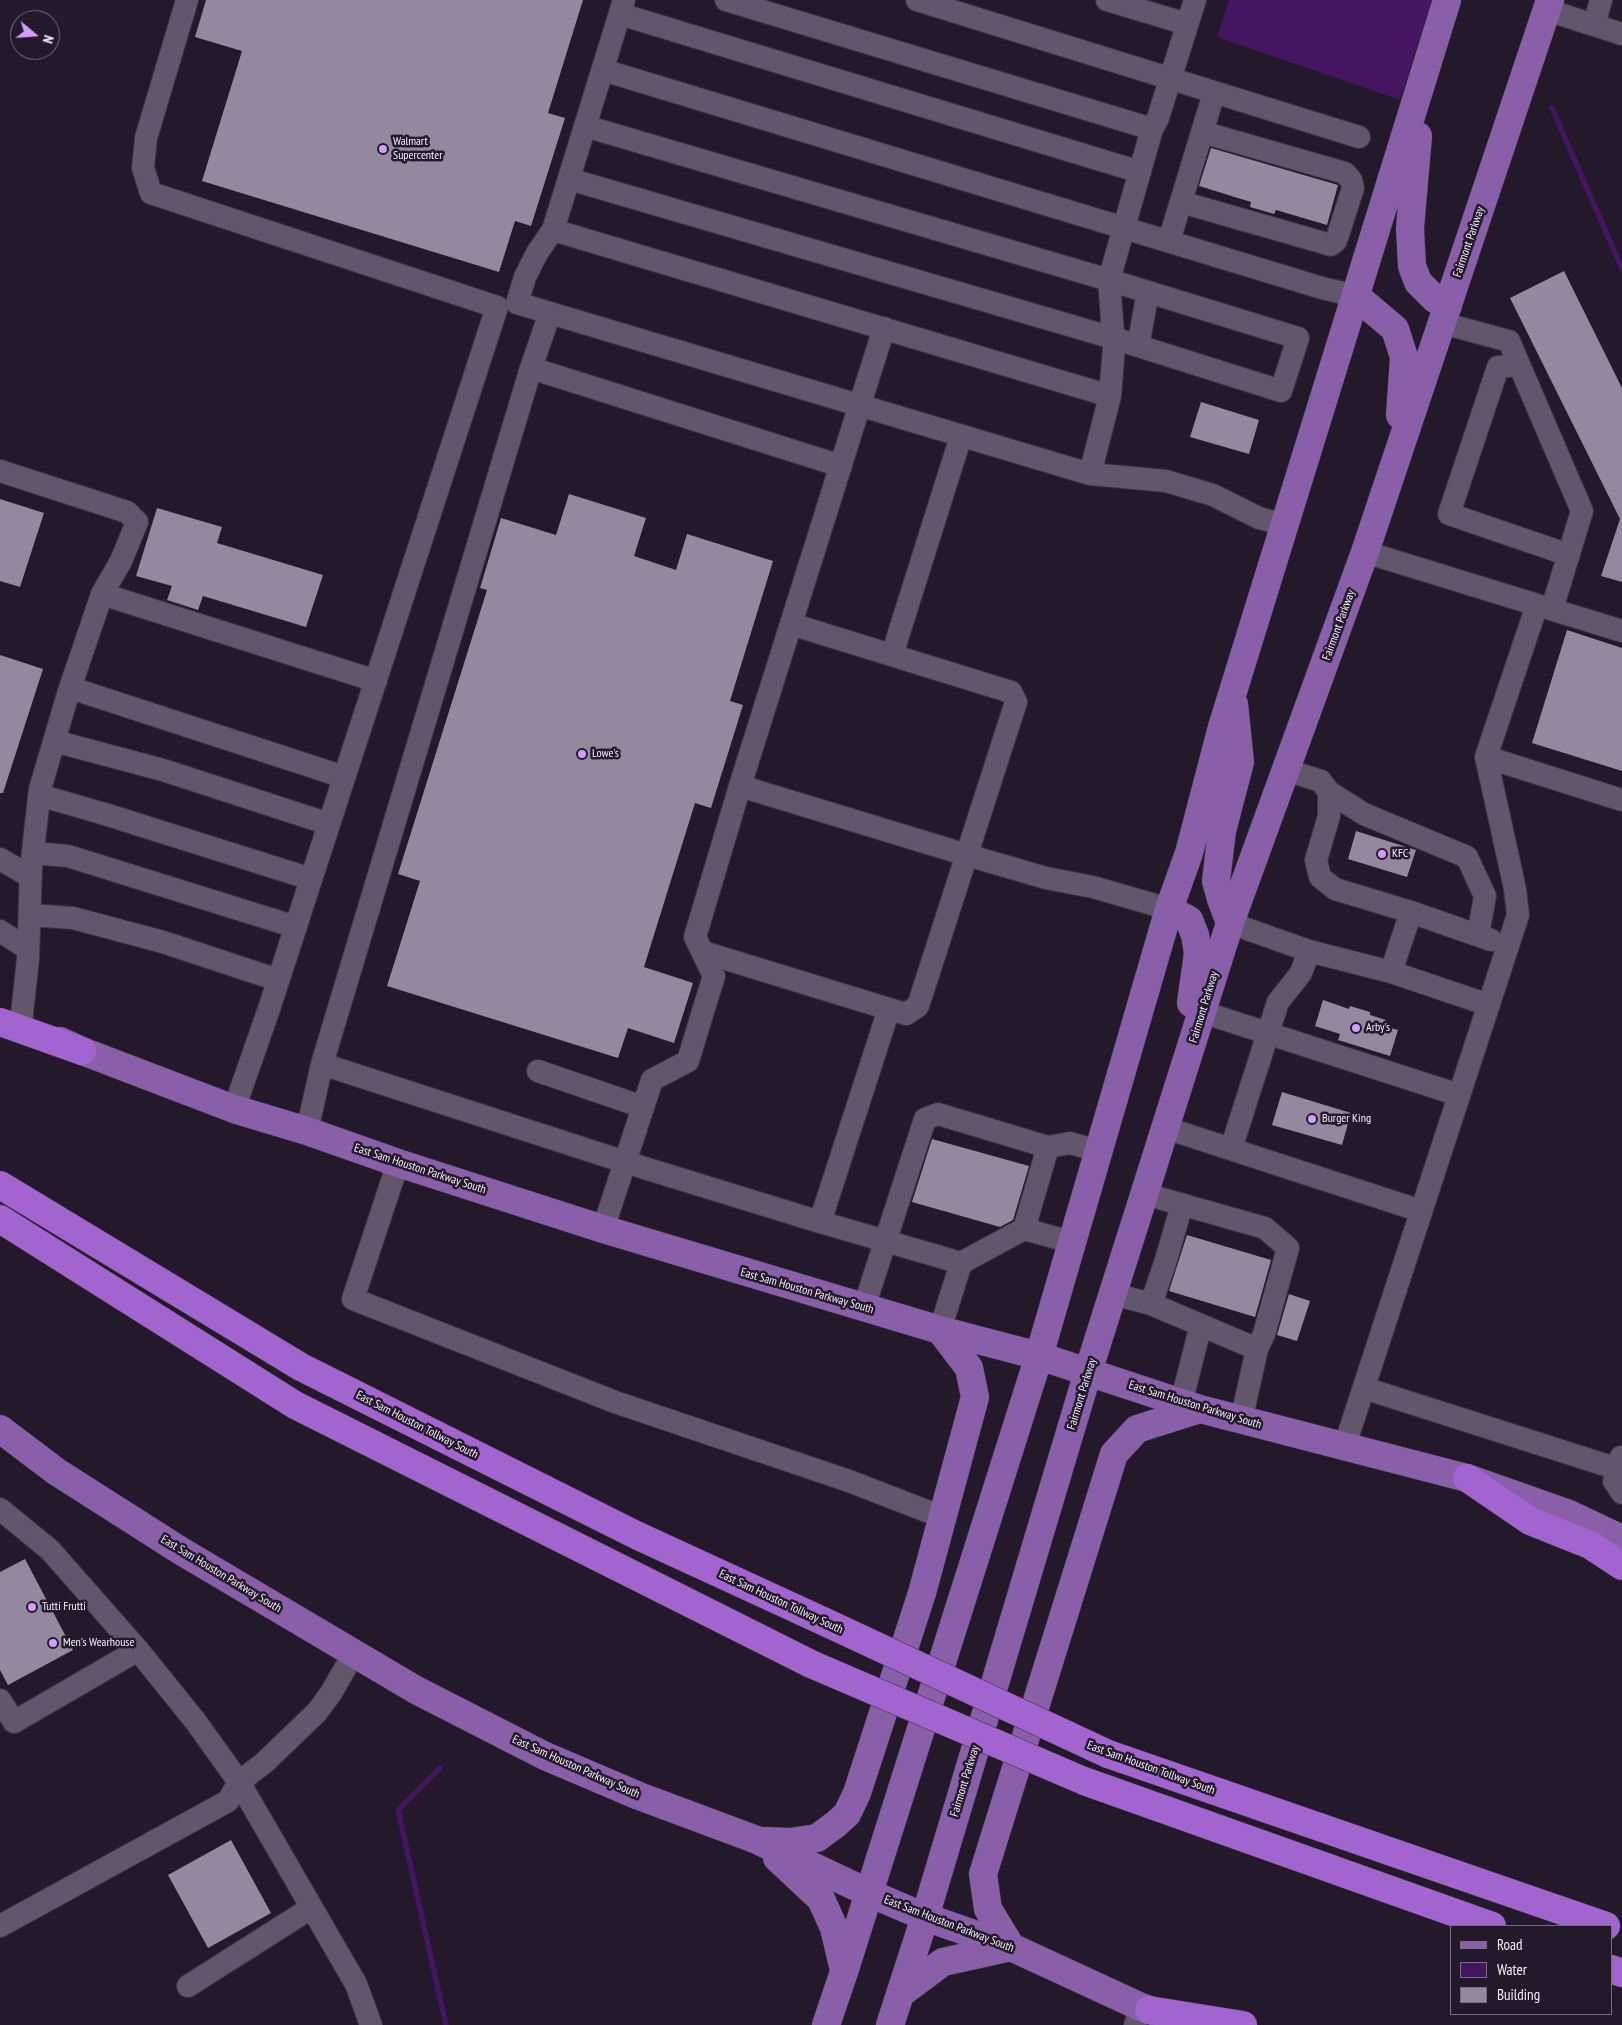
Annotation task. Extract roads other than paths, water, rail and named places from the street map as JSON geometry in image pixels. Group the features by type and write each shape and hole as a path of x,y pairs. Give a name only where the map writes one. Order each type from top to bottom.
{"highway":[{"path":"7,1020 82,1051"},
{"name":"East Sam Houston Tollway South","path":"0,1184 300,1366 636,1535 1108,1754 1603,1925"},
{"path":"0,1219 295,1405 811,1664 1084,1781 1489,1925"},
{"path":"1467,1478 1530,1521 1590,1545 1622,1566"},
{"path":"1142,2014 1243,2025"}],"main road":[{"path":"826,2025 1038,1356 1168,909 1189,853 1233,693 1447,0"},
{"name":"Fairmont Parkway","path":"890,2025 925,1917 1088,1372 1230,923 1365,552 1547,3"},
{"path":"1423,82 1410,228 1412,266 1418,282 1445,314"},
{"path":"1356,296 1394,329 1404,357 1403,389 1392,471"},
{"path":"1230,923 1216,882 1222,831 1240,762 1233,693"},
{"path":"1168,909 1188,920 1196,935 1198,953 1176,1096"},
{"name":"East Sam Houston Parkway South","path":"82,1051 234,1109 308,1131 398,1163 603,1229 940,1330 1038,1356 1241,1421 1345,1445 1467,1478 1569,1514 1622,1539"},
{"path":"758,1840 790,1842 817,1838 847,1814 857,1793 922,1593 975,1397 969,1368 940,1330"},
{"path":"900,1994 943,1962 1011,1947 988,1909 983,1874 1114,1454 1137,1429 1191,1406"},
{"name":"East Sam Houston Parkway South","path":"0,1429 57,1472 181,1551 416,1690 545,1756 639,1796 758,1840 869,1893 925,1917 1011,1947 1142,2014 1186,2024"},
{"path":"758,1840 821,1899 834,1928 844,1972"}],"lane":[{"path":"187,0 146,138 143,168 151,193 497,307 296,927 234,1109"},
{"path":"726,0 1152,128"},
{"path":"917,0 1170,80 1359,137"},
{"path":"1107,0 1187,24"},
{"path":"1090,474 1110,396 1113,338 1109,280 1152,128 1158,118 1194,0"},
{"path":"1594,25 1601,0"},
{"path":"1547,3 1594,25 1622,34"},
{"path":"1140,172 622,7 553,230 537,253 525,277 517,303 1090,474 1166,481 1213,495 1258,518 1285,525"},
{"path":"602,70 1322,288 1356,296"},
{"path":"1169,241 1214,93"},
{"path":"569,179 1113,338 1280,391 1298,338 1109,280 585,126"},
{"path":"1181,202 1331,245 1336,241 1353,188 1351,180 1345,174 1202,132"},
{"path":"553,230 1110,396"},
{"path":"1138,346 1148,292"},
{"path":"308,1131 322,1064 531,368 550,313"},
{"path":"1345,1445 1518,915 1515,889 1486,757 1544,607 1569,555 1582,511 1509,341 1445,314"},
{"path":"603,1229 652,1080 688,1061 714,976 695,937 740,786 884,328"},
{"path":"1519,365 1498,368 1449,514 1569,555"},
{"path":"531,368 841,466"},
{"path":"892,655 960,436"},
{"path":"0,471 127,512 137,522 121,560 102,594 54,741 39,795 31,877 28,949 7,1020"},
{"path":"1365,552 1622,631"},
{"path":"102,594 376,681"},
{"path":"703,952 906,1014 918,1006 1016,702 1011,692 791,624"},
{"path":"71,688 344,777"},
{"path":"54,741 163,770 329,824"},
{"path":"1486,757 1622,800"},
{"path":"1286,770 1321,781 1329,792 1364,814 1467,857 1485,896 1478,935"},
{"path":"740,786 967,856 1046,878 1093,887 1168,909"},
{"path":"1329,792 1329,816 1316,860 1320,877 1335,890 1411,912 1508,946"},
{"path":"39,795 311,879"},
{"path":"33,853 68,856 296,927"},
{"path":"0,859 31,877"},
{"path":"1391,972 1411,912"},
{"path":"30,915 73,918 163,942 278,980"},
{"path":"1230,923 1309,951 1391,972 1489,1005"},
{"path":"0,932 28,949"},
{"path":"1231,1149 1278,1002 1301,973 1309,951"},
{"path":"820,1222 889,1009"},
{"path":"1202,1012 1459,1095"},
{"path":"322,1064 625,1162 820,1222 962,1262"},
{"path":"538,1071 643,1107"},
{"path":"864,1307 925,1119 938,1114 1048,1147 1070,1143 1098,1151"},
{"path":"1166,1128 1421,1211"},
{"path":"1024,1229 1048,1147"},
{"path":"398,1163 353,1299 615,1402 849,1481 942,1517"},
{"path":"1144,1194 1265,1228 1288,1248 1264,1334 1256,1349 1241,1421"},
{"path":"1151,1304 1182,1205"},
{"path":"940,1330 962,1262 1024,1229 1072,1242"},
{"path":"1113,1294 1151,1304 1256,1349"},
{"path":"1191,1406 1202,1326"},
{"path":"1364,1388 1620,1462 1614,1481 1622,1492"},
{"path":"5,1520 50,1550 138,1650 196,1722 239,1782 356,1984 371,2025"},
{"path":"0,1700 14,1722 138,1650"},
{"path":"0,1926 228,1801 239,1782 264,1763 317,1712 331,1693 354,1652"},
{"path":"188,1986 311,1908"}],"water":[{"path":"1229,0 1432,0 1400,100 1217,37"}],"waterway":[{"path":"1552,108 1622,269"},
{"path":"440,1768 398,1810 446,2025"}],"place":[{"name":"Walmart Supercenter","path":"383,149"},
{"name":"Lowe's","path":"582,754"},
{"name":"KFC","path":"1382,854"},
{"name":"Arby's","path":"1356,1028"},
{"name":"Burger King","path":"1312,1119"},
{"name":"Tutti Frutti","path":"32,1607"},
{"name":"Men's Wearhouse","path":"53,1643"}]}
